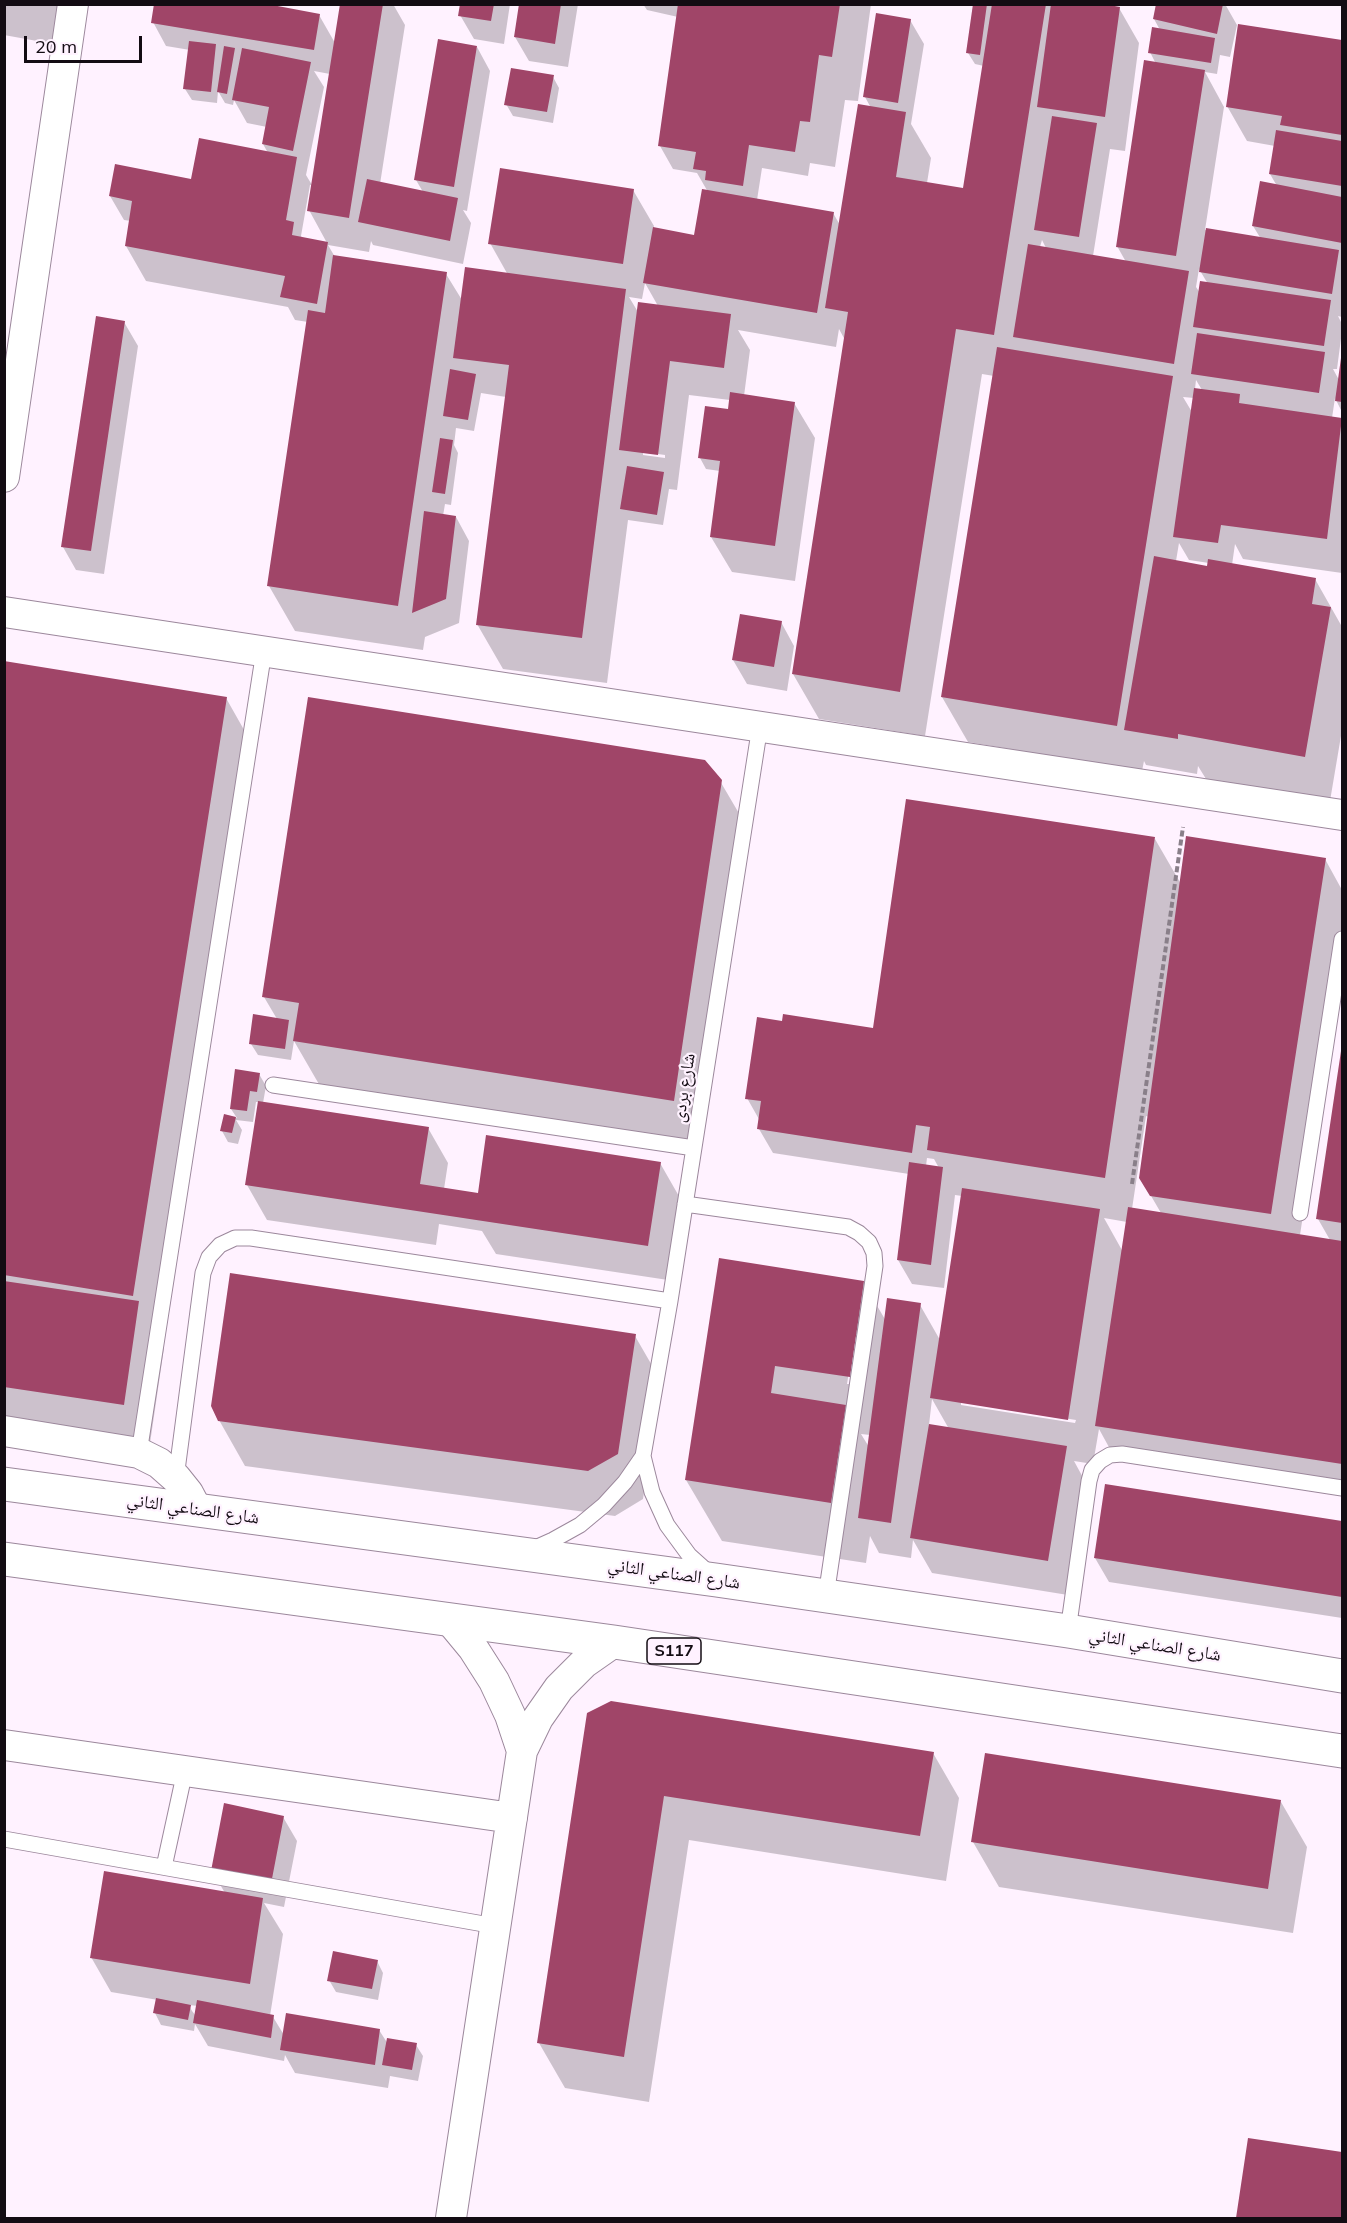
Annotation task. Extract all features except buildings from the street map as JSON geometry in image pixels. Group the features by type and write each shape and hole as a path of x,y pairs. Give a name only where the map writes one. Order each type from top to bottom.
{"main road":[{"name":"شارع الصناعي الثاني","path":"4,1484 716,1580 1068,1631 1342,1676"},
{"name":"S117","path":"4,1559 614,1642 1342,1750"}],"street":[{"path":"4,477 73,4"},
{"path":"4,612 1342,815"},
{"path":"4,1431 139,1453 159,1463 176,1478 188,1493 197,1510"},
{"path":"449,1619 473,1648 494,1681 510,1715 522,1751"},
{"path":"451,2218 522,1751 538,1719 559,1688 584,1663 614,1642"},
{"path":"4,1745 512,1818"}],"lane":[{"path":"139,1453 264,651"},
{"name":"شارع بردى","path":"716,1580 689,1555 668,1525 652,1492 643,1456 670,1301 760,726"},
{"path":"1300,1213 1342,939"},
{"path":"273,1085 694,1148"},
{"path":"685,1204 848,1227 864,1237 874,1253 875,1266 826,1596"},
{"path":"176,1478 203,1273 209,1257 220,1245 235,1238 251,1238 670,1301"},
{"path":"1068,1631 1089,1481 1092,1470 1110,1455 1122,1454 1342,1488"},
{"name":"شارع بردى","path":"525,1553 580,1525 604,1505 625,1482 643,1456"},
{"path":"164,1867 185,1771"},
{"path":"4,1839 495,1926"}],"path":[{"path":"1132,1184 1188,791"}]}
